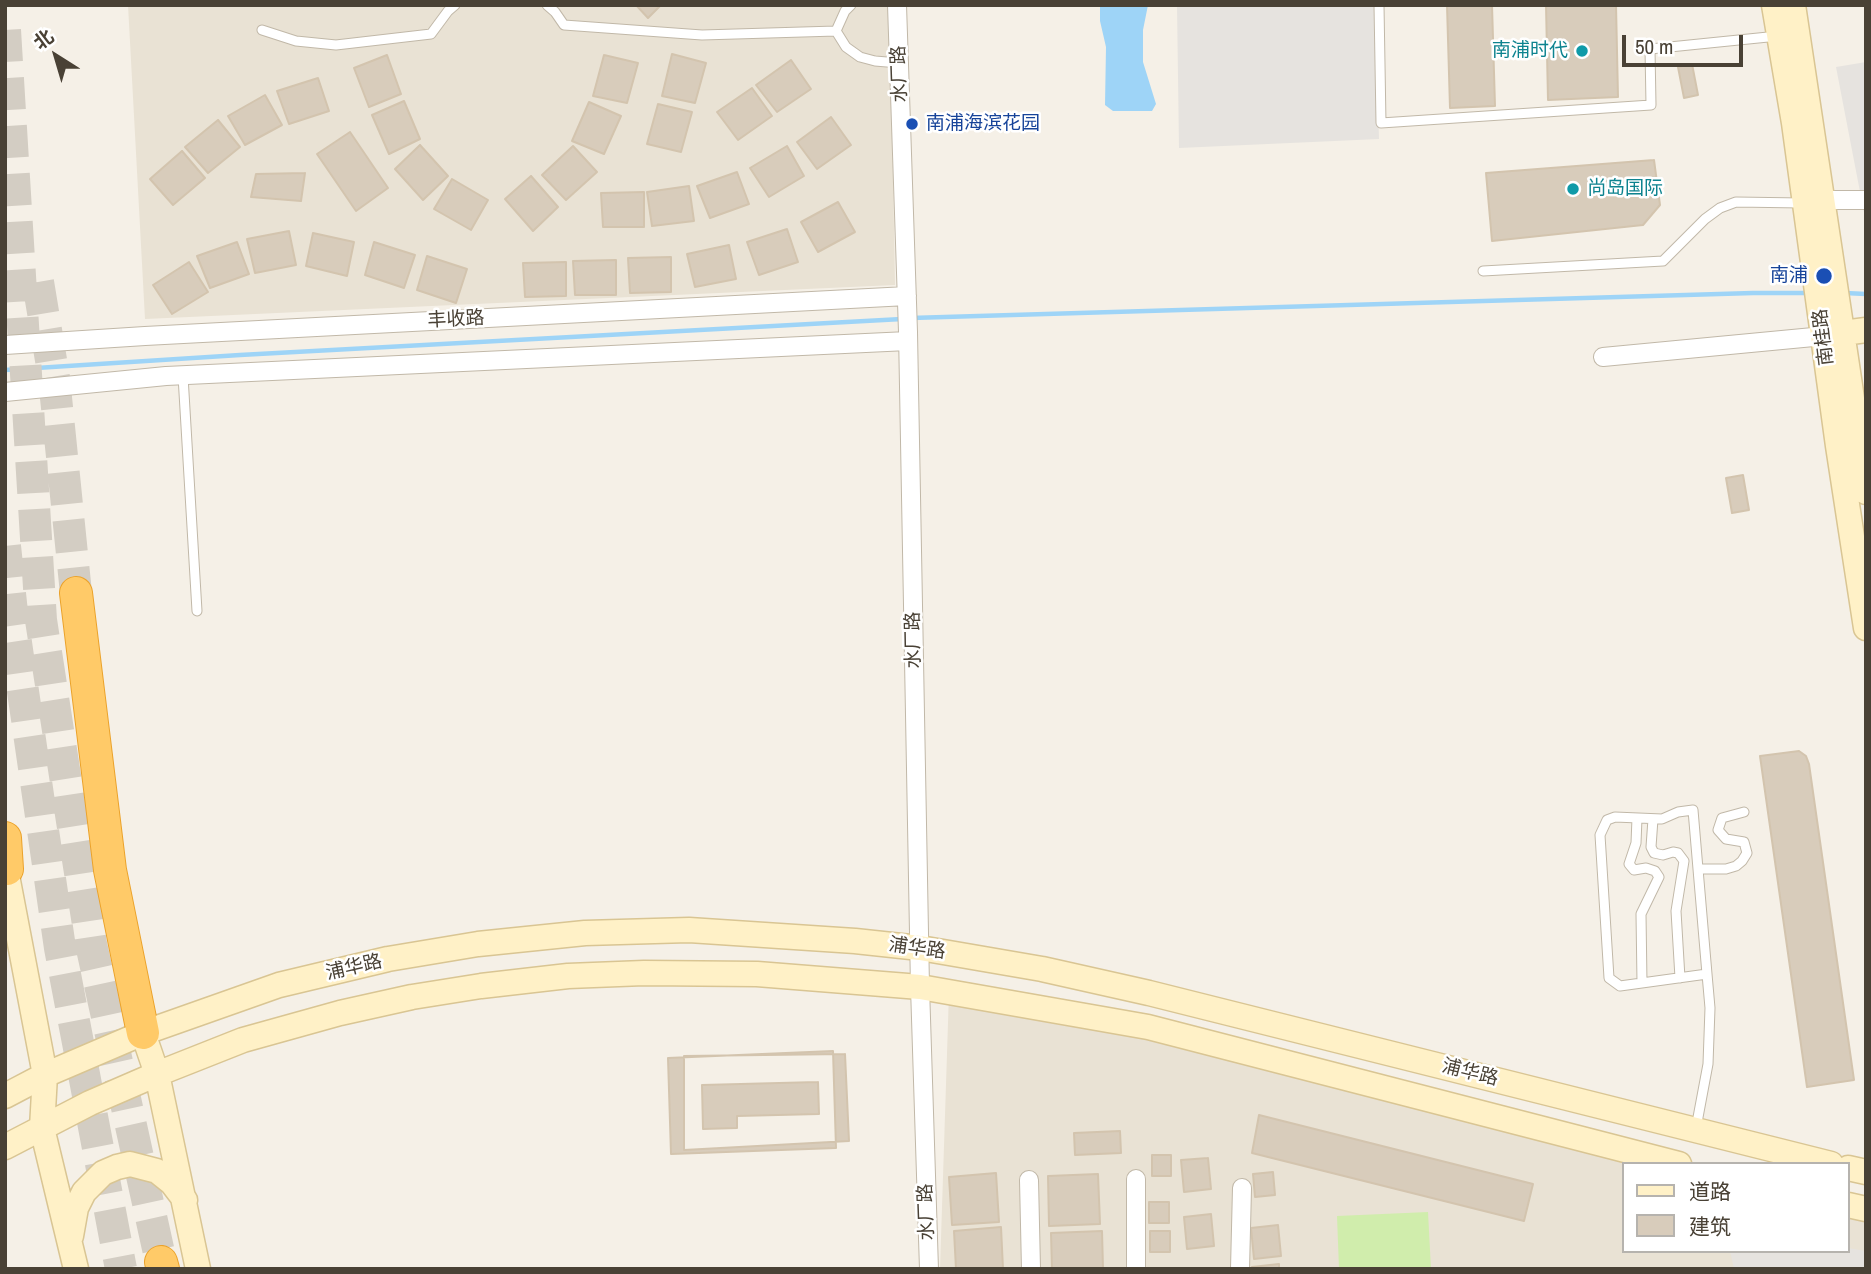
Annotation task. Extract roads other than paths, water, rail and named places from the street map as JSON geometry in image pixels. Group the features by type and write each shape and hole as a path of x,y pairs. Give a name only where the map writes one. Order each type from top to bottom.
{"highway":[{"path":"76,593 110,870 144,1033"},
{"path":"5,838 6,867"}],"main road":[{"name":"南桂路","path":"1774,5 1814,202"},
{"name":"南桂路","path":"1793,5 1814,202 1828,296 1844,333 1866,492"},
{"name":"南桂路","path":"1844,333 1845,499 1866,628"},
{"path":"6,867 45,1074 42,1128 76,1269"},
{"name":"浦华路","path":"5,1096 45,1074 144,1033 279,985 388,959 478,944 585,933 689,930 785,935 920,948 1042,969 1149,993 1823,1162"},
{"name":"浦华路","path":"5,1147 90,1103 157,1074 243,1041 340,1013 412,997 568,976 644,973 757,974 920,987 1148,1027 1671,1162"},
{"path":"144,1033 157,1074 198,1269"},
{"path":"71,1243 72,1221 84,1192 103,1174 117,1167 130,1164 157,1171 172,1183 185,1201"}],"street":[{"name":"水厂路","path":"897,5 908,337 920,987 929,1269"},
{"path":"1814,202 1866,200"},
{"name":"丰收路","path":"5,345 106,338 907,303"},
{"path":"1604,357 1844,333"},
{"path":"5,392 183,376 908,337"},
{"path":"1028,1180 1031,1269"},
{"path":"1136,1180 1136,1269"},
{"path":"1240,1269 1242,1188"}],"lane":[{"path":"262,30 296,41 336,45 431,34 447,11 455,5"},
{"path":"547,5 564,25 702,35 836,31"},
{"path":"836,31 845,11 851,5"},
{"path":"1379,5 1381,122 1651,105 1650,49 1780,36"},
{"path":"836,31 846,47 860,57 899,63"},
{"path":"1483,271 1664,261 1705,219 1720,208 1736,202 1814,202"},
{"path":"183,376 197,611"},
{"path":"1695,1130 1708,1064 1710,1008 1693,810 1678,812 1667,818 1611,818 1603,824 1600,835 1608,973 1612,982 1617,985 1642,983 1707,974"},
{"path":"1698,869 1726,869 1742,861 1747,853 1744,842 1726,839 1718,830 1722,818 1744,812"},
{"path":"1637,818 1636,844 1629,864 1638,871 1651,869 1658,873 1659,877 1641,914 1642,983"},
{"path":"1653,819 1651,847 1654,853 1678,853 1684,861 1676,911 1680,978"}],"water":[{"path":"1100,5 1148,5 1143,30 1143,62 1156,104 1152,111 1113,111 1105,105 1106,47 1100,21"}],"waterway":[{"path":"911,318 1808,293"},
{"path":"1845,293 1866,294"},
{"path":"5,370 902,319"}],"tunnel":[{"path":"5,30 41,620 91,944 161,1262"},
{"path":"38,282 54,378 76,593"},
{"path":"5,546 13,622 60,948 121,1269"}],"place":[{"name":"南浦时代","path":"1582,51"},
{"name":"南浦海滨花园","path":"912,124"},
{"name":"尚岛国际","path":"1573,189"},
{"name":"南浦","path":"1824,276"}]}
